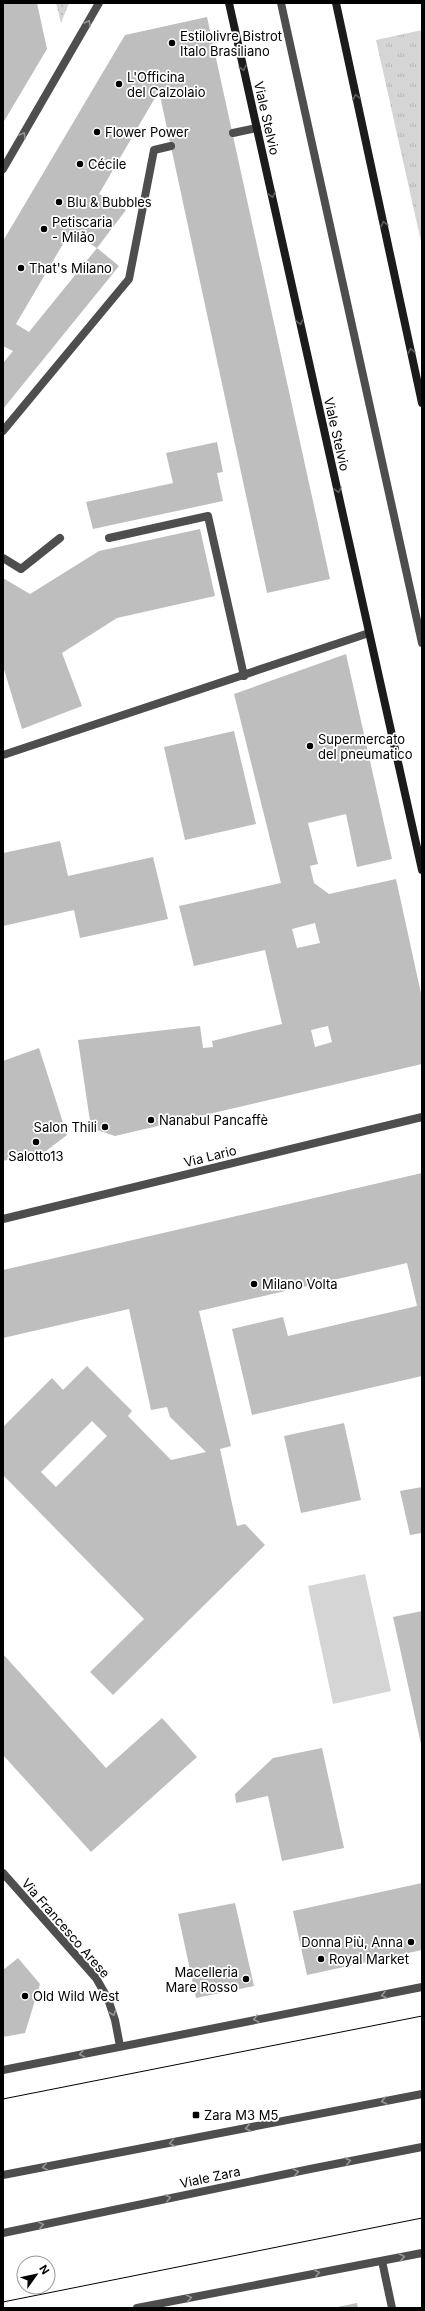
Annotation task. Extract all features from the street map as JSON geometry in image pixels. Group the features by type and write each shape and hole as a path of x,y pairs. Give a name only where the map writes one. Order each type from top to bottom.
{"main road":[{"name":"Viale Stelvio","path":"229,3 422,870"},
{"path":"336,3 422,403"}],"street":[{"path":"3,169 99,3"},
{"path":"281,3 422,644"},
{"path":"233,133 257,128"},
{"path":"3,431 129,279 154,150 171,146"},
{"path":"109,538 208,516 244,676"},
{"path":"3,558 21,569 60,538"},
{"path":"3,755 370,633"},
{"name":"Via Lario","path":"3,1218 422,1117"},
{"name":"Via Francesco Arese","path":"3,1873 96,1978 108,2000 120,2046"},
{"path":"3,2070 422,1987"},
{"path":"3,2175 422,2094"},
{"name":"Viale Zara","path":"3,2233 310,2168 422,2148"},
{"path":"137,2308 422,2252"},
{"path":"382,2261 392,2308"}],"green space":[{"path":"56,3 69,3 61,23"},
{"path":"422,30 422,246 376,40"},
{"path":"365,1574 391,1691 333,1704 308,1586"}],"building":[{"path":"3,3 37,3 47,49 3,123"},
{"path":"207,17 330,579 267,593 159,91 99,194 126,210 97,248 119,266 3,409 3,363 13,351 3,346 3,241 125,35","holes":["70,232 97,248 29,332 16,324"]},
{"path":"217,442 223,472 217,473 223,501 93,529 86,502 173,483 166,453"},
{"path":"200,529 215,596 117,618 62,653 82,706 22,729 3,666 3,578 30,594 99,551"},
{"path":"346,654 392,859 357,867 346,814 308,823 318,864 310,866 314,883 329,894 396,879 422,998 422,1064 115,1136 91,1128 78,1040 200,1026 203,1048 213,1047 212,1041 282,1024 265,950 194,966 179,906 281,883 234,694","holes":["315,923 320,943 297,948 292,929","328,1026 332,1042 315,1047 311,1030"]},
{"path":"234,731 256,824 185,840 164,747"},
{"path":"60,841 68,876 153,857 168,919 80,938 74,910 3,926 3,853"},
{"path":"39,1048 67,1135 46,1151 3,1161 3,1061"},
{"path":"422,1173 422,1376 252,1415 232,1329 283,1317 288,1336 417,1306 407,1263 199,1311 231,1446 220,1449 237,1526 245,1524 265,1545 113,1695 90,1672 144,1619 3,1475 3,1427 52,1378 63,1390 87,1366 132,1411 128,1416 171,1460 206,1452 170,1417 167,1407 151,1410 129,1309 3,1338 3,1270","holes":["92,1421 107,1436 56,1487 41,1472"]},
{"path":"344,1423 361,1500 301,1513 284,1436"},
{"path":"422,1487 422,1533 410,1535 400,1491"},
{"path":"422,1611 422,1744 421,1744 393,1617"},
{"path":"3,1654 106,1768 162,1718 197,1757 91,1852 3,1755"},
{"path":"322,1748 344,1848 282,1861 268,1796 236,1803 235,1794 273,1758"},
{"path":"422,1883 422,1950 307,1975 293,1911"},
{"path":"235,1903 254,1986 196,1998 178,1914"},
{"path":"18,1958 40,1984 25,2033 3,2037 3,1970"},
{"path":"357,2303 358,2308 337,2308 337,2307"}],"tram line":[{"path":"3,2099 422,2016"},
{"path":"3,2302 422,2218"}],"place":[{"name":"Estilolivre Bistrot Italo Brasiliano","path":"172,43"},
{"name":"L'Officina del Calzolaio","path":"119,84"},
{"name":"Flower Power","path":"97,132"},
{"name":"Cécile","path":"80,164"},
{"name":"Blu & Bubbles","path":"59,202"},
{"name":"Petiscaria - Milão","path":"44,229"},
{"name":"That's Milano","path":"21,268"},
{"name":"Supermercato del pneumatico","path":"310,746"},
{"name":"Nanabul Pancaffè","path":"151,1120"},
{"name":"Salon Thili","path":"105,1127"},
{"name":"Salotto13","path":"36,1142"},
{"name":"Milano Volta","path":"254,1284"},
{"name":"Donna Più, Anna","path":"411,1942"},
{"name":"Royal Market","path":"321,1959"},
{"name":"Macelleria Mare Rosso","path":"246,1979"},
{"name":"Old Wild West","path":"25,1996"},
{"name":"Zara M3 M5","path":"196,2115"}]}
